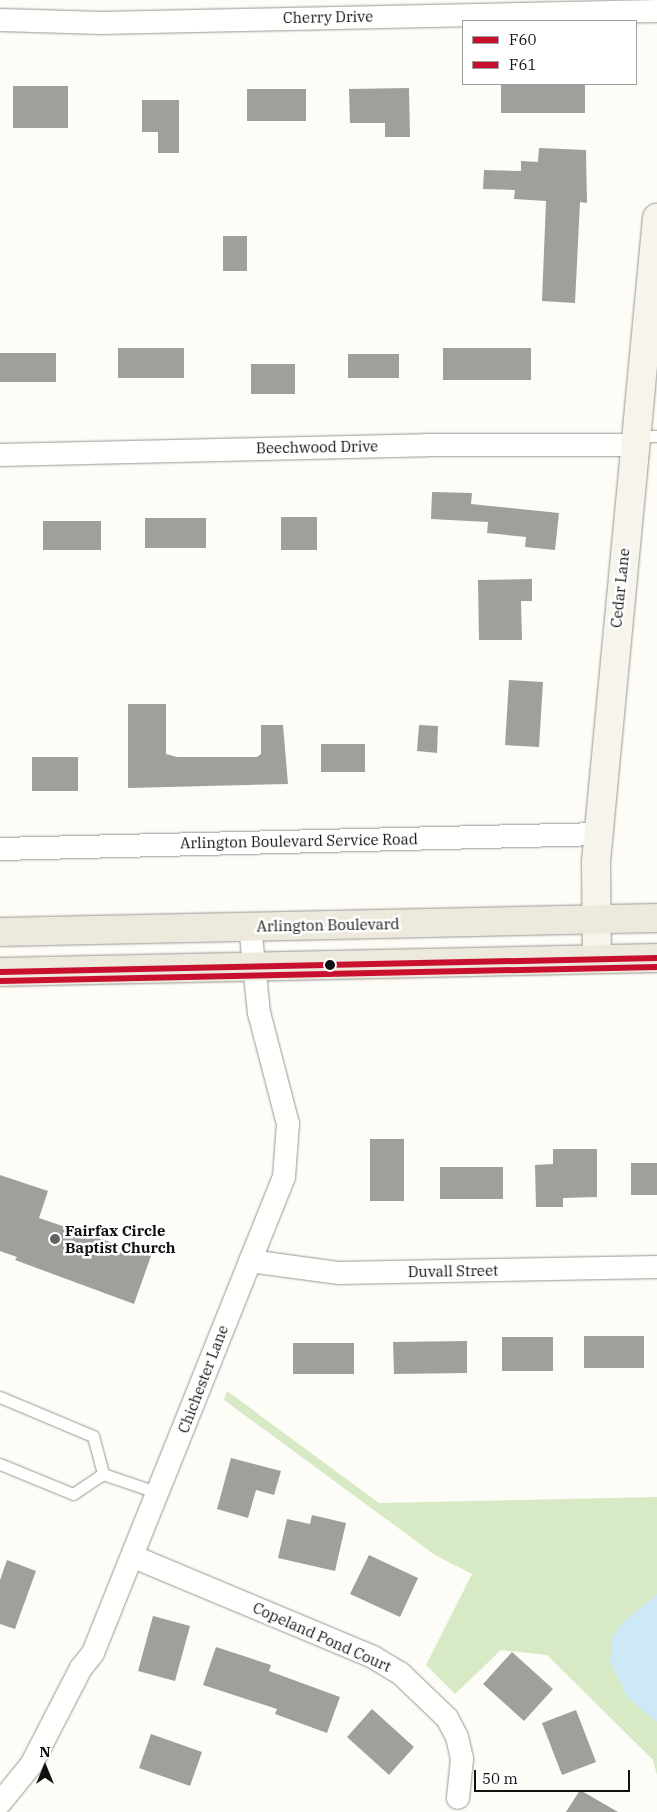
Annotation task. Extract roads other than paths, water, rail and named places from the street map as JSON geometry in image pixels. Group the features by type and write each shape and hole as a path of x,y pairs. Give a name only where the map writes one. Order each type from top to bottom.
{"main road":[{"name":"Cedar Lane","path":"597,959 596,919 599,834 642,439 657,218"},
{"name":"Arlington Boulevard","path":"0,932 657,918"},
{"path":"0,972 657,958"}],"street":[{"name":"Cherry Drive","path":"0,20 102,23 657,11"},
{"name":"Beechwood Drive","path":"0,454 642,439"},
{"name":"Arlington Boulevard Service Road","path":"0,849 599,834"},
{"name":"Chichester Lane","path":"1,1799 30,1764 81,1668 93,1653 134,1557 203,1372 284,1178 289,1151 288,1124 252,967 250,926"},
{"name":"Duvall Street","path":"250,1261 339,1273 657,1267"},
{"name":"Copeland Pond Court","path":"134,1557 373,1657 400,1673 447,1718 457,1737 462,1759 458,1798"}],"lane":[{"path":"0,1396 92,1436 103,1474"},
{"path":"0,1464 73,1494 103,1474"},
{"path":"103,1474 159,1493"}],"water":[{"path":"657,1594 657,1722 628,1698 610,1662 612,1639 621,1624"}],"place":[{"name":"Fairfax Circle Baptist Church","path":"55,1239"}]}
